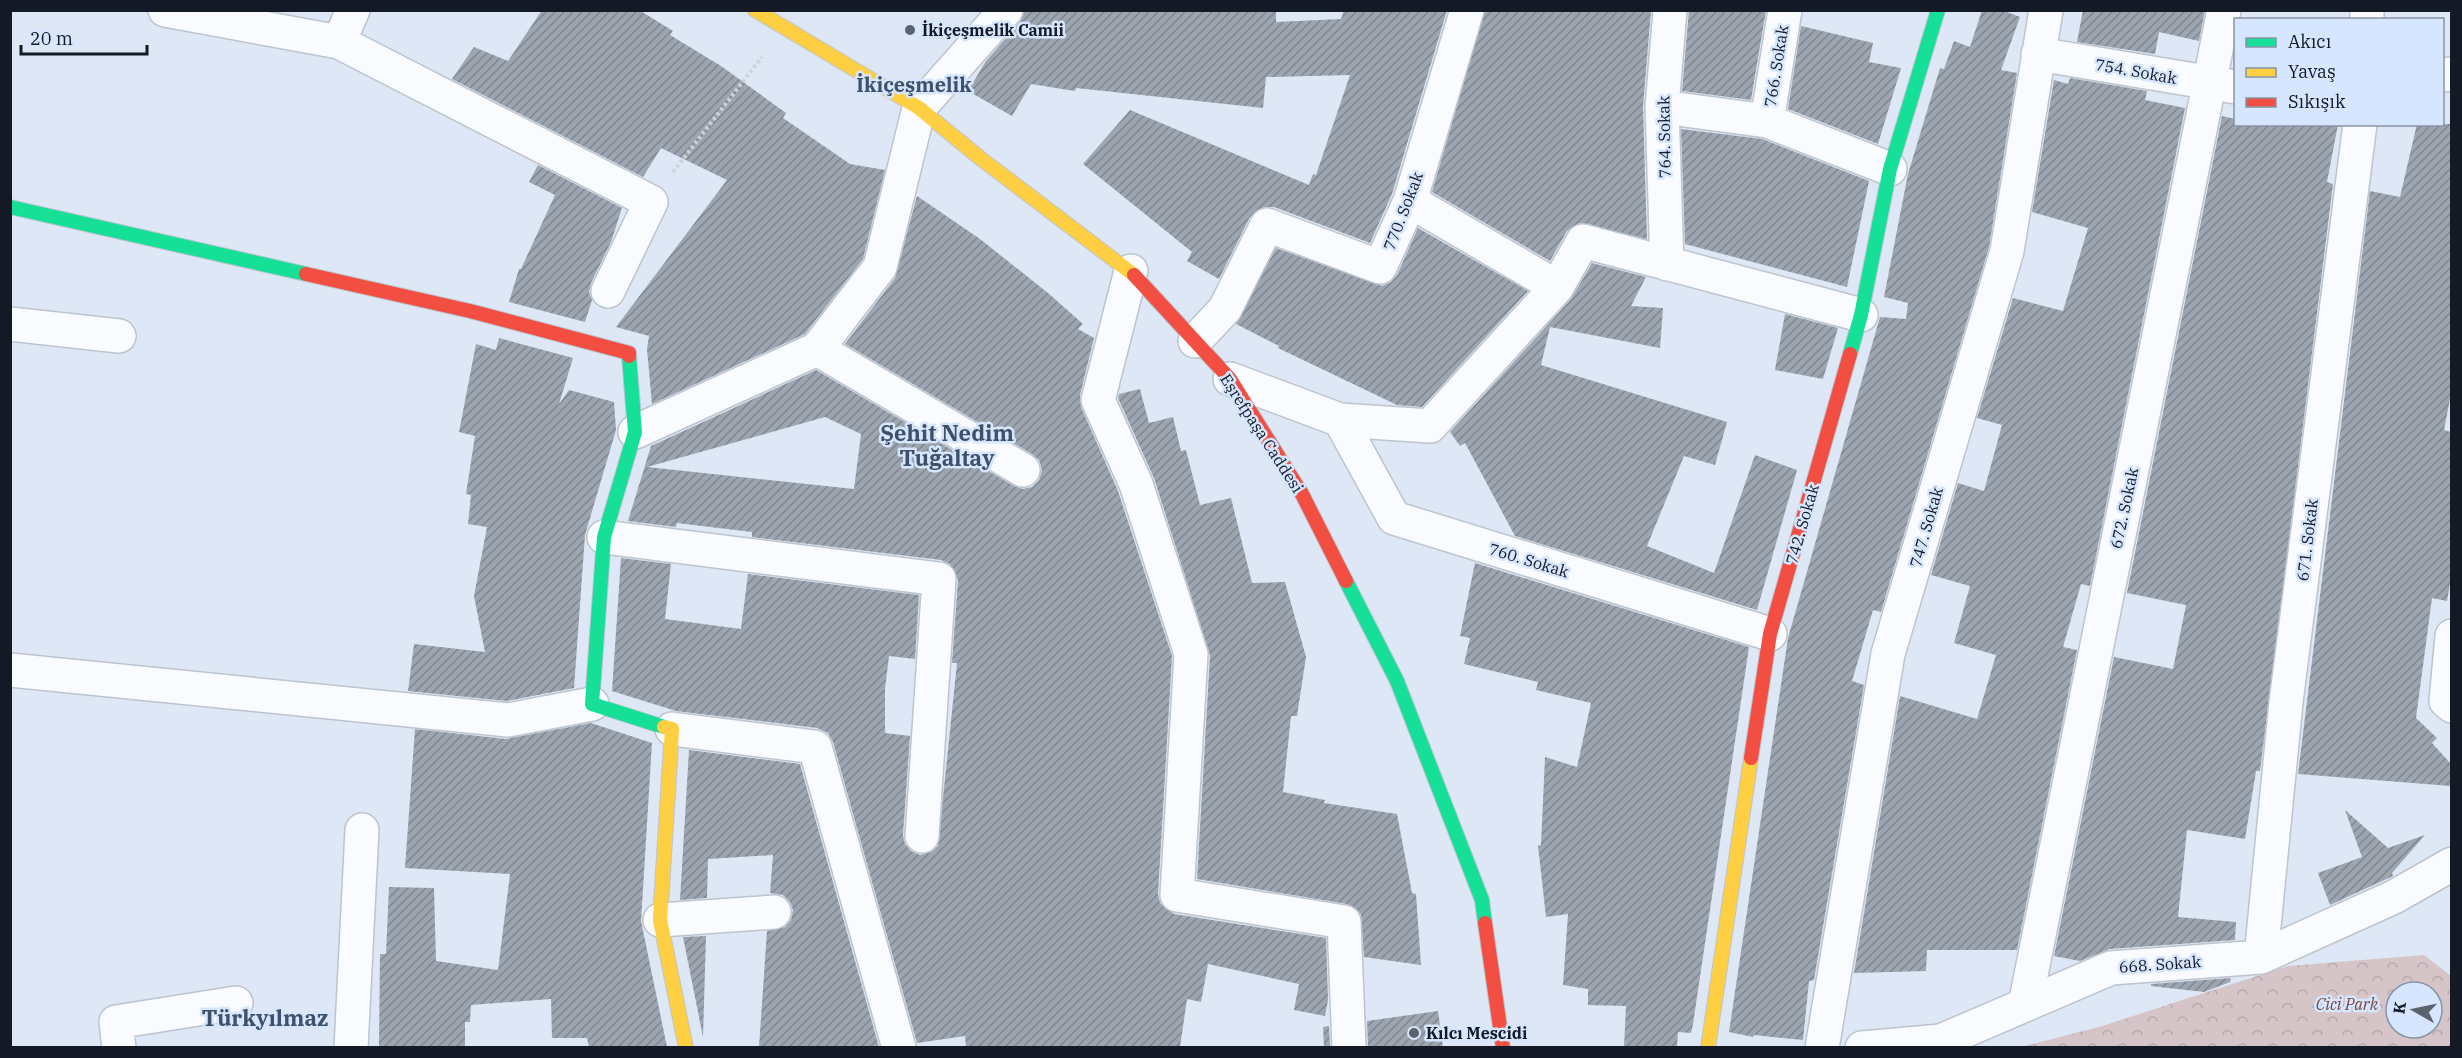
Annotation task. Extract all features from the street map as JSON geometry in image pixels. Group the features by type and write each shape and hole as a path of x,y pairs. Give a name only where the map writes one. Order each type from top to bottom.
{"street":[{"path":"165,10 339,42 651,202 608,291"},
{"path":"339,42 353,10"},
{"name":"Eşrefpaşa Caddesi","path":"755,10 781,30 919,108 980,158 1131,271 1230,379 1302,494 1397,681 1482,900 1503,1047"},
{"path":"635,432 817,349 880,267 919,108 1006,10"},
{"name":"770. Sokak","path":"1195,341 1225,309 1267,225 1380,267 1410,201 1467,10"},
{"name":"764. Sokak","path":"1667,264 1662,107 1670,10"},
{"name":"766. Sokak","path":"1767,120 1785,10"},
{"name":"742. Sokak","path":"1708,1047 1770,634 1862,315 1890,169 1938,10"},
{"name":"747. Sokak","path":"1822,1047 1888,654 2007,251 2046,10"},
{"name":"672. Sokak","path":"2025,1005 2091,664 2224,86 2224,10"},
{"name":"754. Sokak","path":"2038,54 2224,86"},
{"path":"1662,107 1767,120 1890,169"},
{"name":"671. Sokak","path":"2261,957 2286,702 2361,126"},
{"path":"1410,201 1557,287"},
{"path":"10,207 470,311 629,353 635,432 604,537 592,704"},
{"path":"1230,379 1340,420 1430,426 1557,287 1583,242 1862,315"},
{"path":"1131,271 1098,400 1137,484 1191,654 1177,894 1344,922 1349,1047"},
{"path":"10,324 119,336"},
{"path":"817,349 1023,470"},
{"name":"760. Sokak","path":"1340,420 1394,518 1770,634"},
{"path":"604,537 939,579 922,836"},
{"path":"2451,636 2446,701 2451,706"},
{"path":"10,670 508,720 592,704 672,729 815,747 899,1047"},
{"path":"672,729 660,920 686,1047"},
{"path":"351,1047 362,830"},
{"name":"668. Sokak","path":"1862,1047 1941,1041 2111,968 2261,957 2394,897 2451,864"},
{"path":"660,920 774,912"},
{"path":"119,1047 116,1022 236,1003"}],"path":[{"path":"651,202 781,30"}],"green space":[{"name":"Cici Park","path":"2424,955 2451,976 2451,1047 2021,1047 2102,1026 2288,966"}],"building":[{"path":"542,10 639,10 673,31 670,35 721,66 786,113 783,118 850,164 885,170 863,259 805,334 652,404 647,349 649,336 616,327 727,180 661,148 643,177 452,79 474,47 508,61"},
{"path":"1024,10 1276,10 1276,22 1341,19 1344,10 1447,10 1392,194 1370,243 1274,207 1264,207 1250,217 1219,279 1187,261 1192,252 1083,164 1130,110 1309,185 1313,174 1316,175 1350,75 1266,77 1263,108 1076,88 1075,91 1031,84 1012,116 968,91 986,61 1020,22"},
{"path":"1485,10 1651,10 1643,107 1647,239 1579,223 1567,231 1550,261 1432,192"},
{"path":"1689,10 1766,10 1751,100 1682,91"},
{"path":"1982,10 2002,10 2020,17 2001,70 2017,73 1989,247 1881,612 1873,610 1852,681 1864,685 1814,980 1809,981 1803,1040 1754,1035 1753,1037 1729,1032 1788,638 1880,317 1906,319 1908,303 1884,297 1908,174 1940,68 1944,69 1954,41 1970,47"},
{"path":"2083,10 2205,10 2199,41 2159,32 2155,54 2077,42"},
{"path":"1801,26 1873,43 1869,62 1901,68 1878,144 1788,109"},
{"path":"2070,78 2147,91 2145,100 2185,108 2090,586 2081,584 2063,647 2077,650 2017,950 1927,950 1926,971 1854,973 1900,696 1977,719 1996,655 1954,643 1970,586 1931,575 1958,483 1984,491 2002,425 1977,418 2013,298 2063,311 2088,228 2032,212 2054,80 2068,84"},
{"path":"2222,116 2234,119 2234,126 2338,126 2327,182 2333,184 2260,771 2256,771 2245,839 2187,830 2178,917 2236,922 2235,940 2110,949 2080,961 2054,956 2114,657 2173,669 2186,605 2127,593"},
{"path":"2451,124 2451,394 2444,430 2451,432 2451,578 2447,601 2432,598 2416,718 2437,738 2432,743 2451,764 2451,786 2298,774 2370,191 2400,197 2417,126"},
{"path":"1681,129 1762,139 1869,181 1847,287 1685,244"},
{"path":"538,165 622,208 611,242 591,283 589,292 592,300 585,322 509,302 519,269 555,195 529,182"},
{"path":"917,196 980,239 1048,293 1083,324 1078,329 1094,338 1080,395 1081,407 1118,491 1172,656 1158,894 1160,903 1174,914 1326,938 1328,1000 1325,1016 1294,1010 1299,984 1208,964 1201,1002 1187,999 1180,1047 966,1047 965,1036 917,1043 833,742 828,733 817,728 676,711 612,691 621,558 671,564 665,619 741,629 748,574 919,595 915,659 889,656 885,689 885,733 910,736 903,835 905,844 911,851 920,855 931,852 938,846 957,663 952,663 958,580 950,564 941,560 752,537 752,532 677,523 676,527 628,521 651,446 816,370 1014,486 1023,489 1032,487 1039,480 1042,470 1039,460 1032,454 845,344 895,278","holes":["825,417 861,434 854,489 647,467"]},
{"path":"1418,228 1528,291 1422,407 1397,405 1278,348 1279,346 1236,324 1276,248 1382,286 1391,282 1397,275"},
{"path":"1592,263 1646,277 1631,306 1663,308 1660,348 1550,327 1541,365 1727,422 1715,465 1684,456 1647,546 1714,573 1755,455 1797,470 1757,610 1515,536 1465,443 1460,446 1450,432 1571,299"},
{"path":"1785,314 1838,328 1823,379 1775,370"},
{"path":"499,338 573,358 559,404 569,390 614,402 616,430 585,535 574,688 507,701 408,691 414,644 485,652 474,596 487,527 468,524 471,495 466,494 475,436 459,432 476,344 496,350"},
{"path":"1140,389 1149,423 1173,417 1181,451 1186,450 1200,505 1231,498 1252,583 1285,582 1306,657 1297,716 1291,716 1283,792 1325,800 1324,803 1397,814 1412,893 1416,894 1421,965 1364,957 1361,914 1347,904 1197,879 1210,655 1154,478 1118,398 1119,394"},
{"path":"1475,563 1749,647 1693,1024 1691,1033 1678,1032 1677,1047 1624,1047 1626,1006 1588,1005 1588,989 1563,985 1568,914 1546,917 1538,846 1541,845 1545,757 1577,767 1591,703 1536,690 1538,682 1464,664 1470,638 1460,636"},
{"path":"591,723 652,743 641,921 667,1047 589,1047 587,1038 552,1038 551,999 471,1005 470,1022 465,1022 465,1047 379,1047 380,954 386,954 389,887 434,888 436,961 498,970 510,874 405,868 415,729 506,739"},
{"path":"689,750 800,764 879,1047 759,1047 767,931 785,927 791,920 793,910 790,902 783,895 770,893 773,855 708,859 707,898 680,900"},
{"path":"2345,810 2388,848 2425,835 2392,873 2393,876 2330,905 2318,873 2362,857"},
{"path":"706,936 703,1037 683,937"},
{"path":"2231,978 2230,982 2204,992 2151,986 2151,984"},
{"name":"Kılcı Mescidi","path":"1438,1011 1443,1047 1368,1047 1367,1021"},
{"path":"1329,1026 1330,1047 1324,1047 1323,1027"}],"traffic: fast":[{"path":"1850,354 1861,315 1890,169 1938,10"},
{"path":"10,207 306,274"},
{"path":"629,356 635,432 604,537 592,704 664,727"},
{"path":"1346,581 1397,681 1482,900 1485,923"}],"traffic: slow":[{"path":"755,10 919,108 980,158 1134,275"},
{"path":"664,727 672,729 660,920 686,1048"},
{"path":"1708,1048 1751,758"}],"traffic: jam":[{"path":"306,274 470,311 629,353 629,356"},
{"path":"1134,275 1230,379 1302,494 1346,581"},
{"path":"1751,758 1770,634 1850,354"},
{"path":"1485,923 1503,1048"}],"place":[{"name":"İkiçeşmelik Camii","path":"910,30"},
{"name":"Kılcı Mescidi","path":"1414,1033"}],"district":[{"name":"İkiçeşmelik","path":"914,84"},
{"name":"Şehit Nedim Tuğaltay","path":"947,444"},
{"name":"Türkyılmaz","path":"265,1017"}]}
